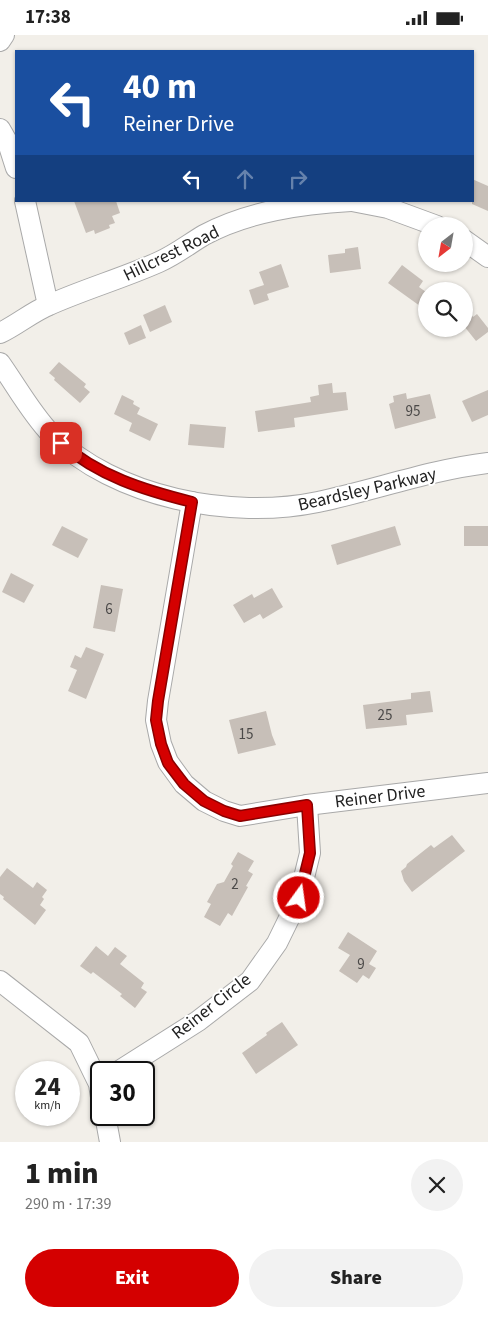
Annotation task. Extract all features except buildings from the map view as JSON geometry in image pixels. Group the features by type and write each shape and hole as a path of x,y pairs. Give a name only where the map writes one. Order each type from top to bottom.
{"street":[{"path":"0,41 4,35"},
{"path":"0,129 8,143 15,165"},
{"path":"25,202 48,305"},
{"name":"Hillcrest Road","path":"0,333 48,305 135,273 168,258 205,235 234,222 268,212 339,202"},
{"name":"Hillcrest Road","path":"356,202 388,208 418,219"},
{"path":"473,246 488,257"},
{"name":"Beardsley Parkway","path":"0,363 34,414 70,451 98,470 122,481 149,491 192,502 258,508 288,507 318,502 414,477 488,463"},
{"name":"Reiner Drive","path":"192,502 156,720 161,744 168,763 184,784 204,801 224,811 240,816 307,805 488,783"},
{"name":"Reiner Circle","path":"135,1061 198,1021 250,981 276,943 299,898 310,853 307,805"},
{"path":"0,981 79,1043 90,1067"},
{"path":"107,1126 110,1142"}],"route":[{"path":"61,443 98,470 122,481 149,491 192,502 158,701 156,720 161,744 168,763 184,784 204,801 224,811 240,816 307,805 310,853 299,898"}]}
